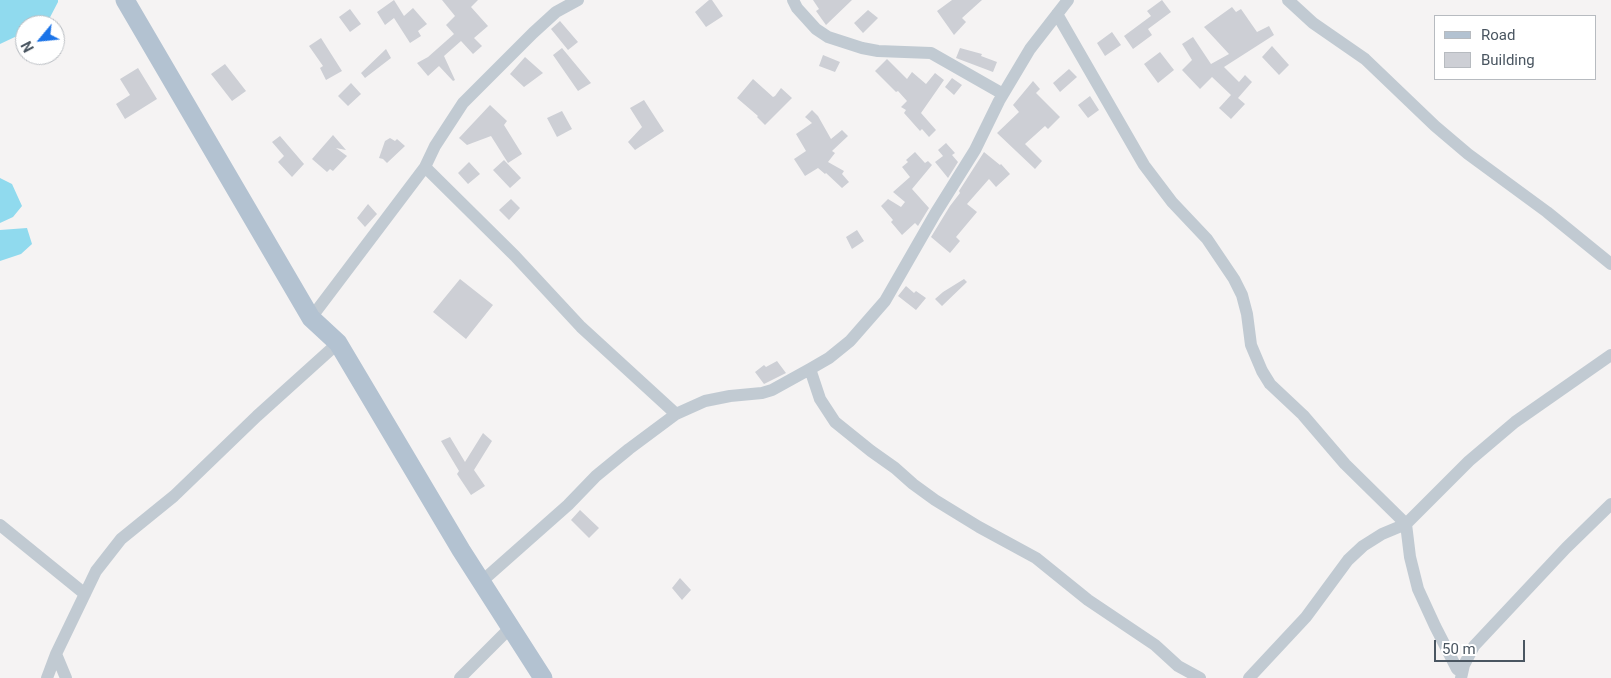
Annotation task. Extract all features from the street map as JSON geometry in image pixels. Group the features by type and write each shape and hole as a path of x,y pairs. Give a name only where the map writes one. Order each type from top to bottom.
{"main road":[{"path":"126,0 312,318 338,343 460,550 543,678"}],"street":[{"path":"312,318 425,168 435,146 463,103 556,12 578,0"},
{"path":"793,0 797,8 816,29 828,37 878,51 931,53 1003,94"},
{"path":"481,582 568,505 596,476 676,414 705,401 730,396 762,394 793,380 829,358 850,341 885,301 935,214 975,150 1003,94 1030,49 1068,0"},
{"path":"1288,0 1313,23 1365,59 1435,126 1468,154 1547,212 1611,264"},
{"path":"1057,14 1144,165 1172,202 1207,239 1234,279 1244,301 1251,345 1270,384 1303,415 1345,464 1406,524 1410,557 1418,589 1434,626 1461,675"},
{"path":"425,168 515,256 581,327 676,414"},
{"path":"47,678 56,654 96,571 121,539 174,496 257,416 338,343"},
{"path":"1249,678 1306,617 1348,560 1363,546 1382,534 1406,524 1469,461 1514,422 1611,355"},
{"path":"810,369 820,399 835,422 871,451 896,468 913,484 935,500 979,527 1036,558 1082,596 1155,645 1178,666 1200,678"},
{"path":"1461,675 1474,646 1566,548 1611,504"},
{"path":"0,525 85,594"},
{"path":"460,678 510,627"},
{"path":"56,654 66,678"}],"water":[{"path":"0,0 58,0 51,15 15,15 15,37 0,44"},
{"path":"0,178 12,184 22,206 13,217 0,223"},
{"path":"27,228 32,244 21,254 0,261 0,230"}],"building":[{"path":"394,0 404,16 413,8 427,24 418,31 421,36 410,43 394,18 385,25 377,12"},
{"path":"442,0 478,0 471,7 488,26 474,38 482,46 473,54 461,41 444,56 455,80 453,81 439,66 428,76 417,63 428,57 454,34 446,25 455,16"},
{"path":"709,0 712,0 723,16 706,27 695,12"},
{"path":"813,0 852,0 826,25 816,11 819,9"},
{"path":"952,0 982,0 962,18 966,22 954,35 937,11"},
{"path":"1162,0 1171,12 1148,29 1152,35 1133,49 1124,36 1151,16 1147,11"},
{"path":"1232,7 1236,12 1241,9 1257,32 1269,26 1274,35 1224,67 1239,82 1245,75 1252,82 1238,98 1245,104 1231,119 1219,108 1231,95 1212,77 1200,89 1182,70 1192,60 1182,44 1193,37 1211,64 1229,54 1204,27"},
{"path":"350,9 361,24 350,32 339,17"},
{"path":"868,10 878,18 863,33 854,23"},
{"path":"560,21 578,42 568,50 551,29"},
{"path":"1112,32 1121,45 1105,56 1097,43"},
{"path":"321,38 342,71 326,80 320,68 323,66 309,46"},
{"path":"1272,46 1289,65 1279,75 1262,57"},
{"path":"562,48 591,83 578,91 553,55"},
{"path":"960,48 982,54 981,56 997,62 993,72 956,58"},
{"path":"386,49 391,58 365,78 361,73"},
{"path":"1160,52 1174,70 1158,83 1144,64"},
{"path":"823,55 840,62 835,72 819,66"},
{"path":"525,57 543,73 524,87 510,74"},
{"path":"887,59 907,79 912,72 926,84 935,73 944,80 921,113 936,130 929,137 922,129 920,131 904,113 906,110 901,107 907,101 875,71"},
{"path":"225,64 246,91 232,101 211,74"},
{"path":"138,68 157,99 125,119 116,104 130,95 120,79"},
{"path":"1069,69 1077,77 1060,92 1053,83"},
{"path":"952,78 962,85 954,95 945,87"},
{"path":"753,79 773,97 781,88 792,98 765,125 758,116 737,98"},
{"path":"1033,81 1040,89 1036,93 1060,117 1048,129 1045,126 1025,144 1042,161 1035,169 997,133 1019,112 1013,105"},
{"path":"351,83 361,94 348,106 338,96"},
{"path":"1090,96 1099,110 1088,118 1078,105"},
{"path":"644,100 664,131 635,150 628,142 642,127 630,108"},
{"path":"490,105 507,121 504,125 522,154 508,163 491,136 467,145 459,138"},
{"path":"812,110 818,116 831,139 842,130 848,136 832,151 835,153 828,162 844,171 842,174 849,182 842,188 818,168 805,176 794,159 806,151 796,134 812,123 805,117"},
{"path":"562,111 572,129 557,137 547,118"},
{"path":"333,135 346,150 336,148 347,156 333,171 330,169 327,172 312,159"},
{"path":"280,136 304,164 292,177 278,162 284,156 272,142"},
{"path":"390,138 395,141 397,139 405,146 387,163 379,158 385,141"},
{"path":"946,143 955,153 952,155 958,162 948,178 935,162 943,156 938,150"},
{"path":"915,152 925,163 928,161 932,165 912,189 929,208 918,226 915,223 902,235 891,222 893,220 881,206 888,199 901,207 905,202 893,192 910,177 902,167 908,162 906,160"},
{"path":"984,152 1001,164 1010,174 996,187 989,179 967,204 977,212 956,237 960,241 950,253 931,237"},
{"path":"504,160 521,178 510,188 493,170"},
{"path":"469,162 480,174 468,184 458,173"},
{"path":"511,199 520,208 509,220 499,210"},
{"path":"368,204 377,214 365,227 357,218"},
{"path":"857,230 864,241 852,249 846,237"},
{"path":"460,279 493,305 466,339 433,312"},
{"path":"964,279 967,282 942,306 935,299 943,292"},
{"path":"906,286 914,293 916,291 926,298 916,310 898,296"},
{"path":"777,361 786,373 764,384 755,372 764,365 766,367"},
{"path":"483,433 492,441 474,470 485,486 471,495 457,474 459,471 441,441 450,437 465,462"},
{"path":"580,510 599,528 589,538 571,520"},
{"path":"680,578 691,590 682,600 672,588"}]}
